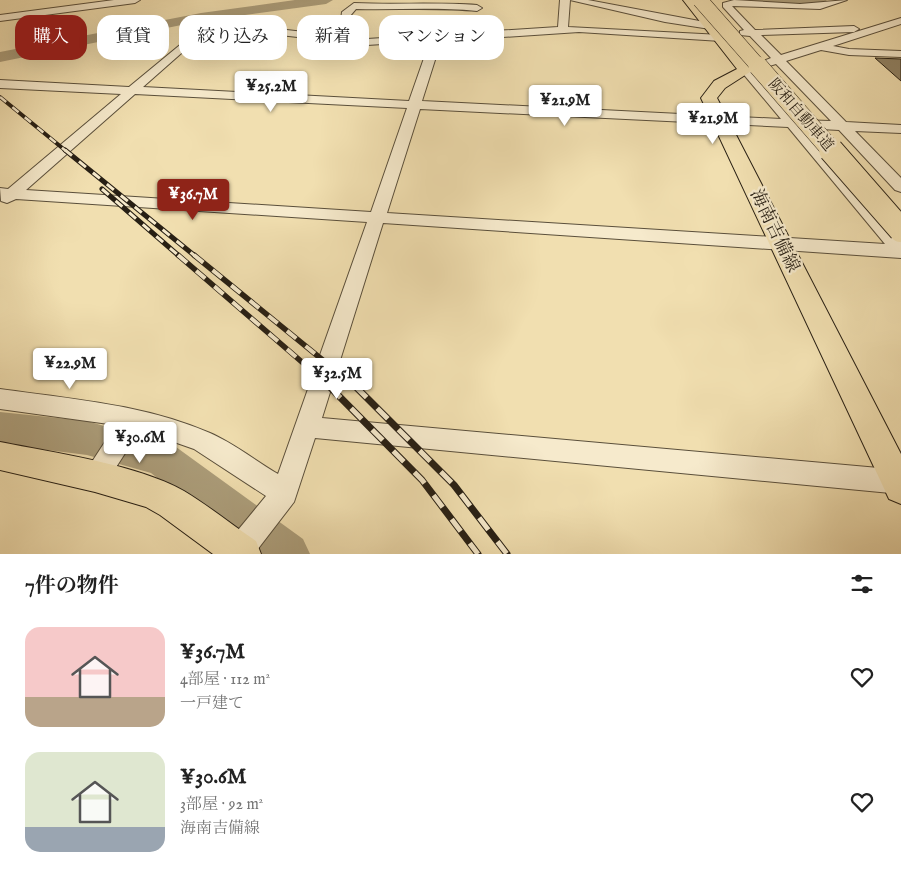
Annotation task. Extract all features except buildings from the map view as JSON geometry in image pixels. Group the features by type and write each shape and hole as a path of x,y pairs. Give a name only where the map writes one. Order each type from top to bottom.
{"highway":[{"name":"阪和自動車道","path":"700,0 901,230"},
{"name":"阪和自動車道","path":"712,0 901,204"}],"main road":[{"path":"689,0 746,70"},
{"name":"海南吉備線","path":"746,70 711,90 709,98 900,484"},
{"path":"0,456 95,477 152,493 172,503 241,553"}],"street":[{"path":"0,18 135,0"},
{"path":"563,29 562,21 566,16 565,0"},
{"path":"576,0 716,32"},
{"path":"842,0 806,7 727,4 901,187"},
{"path":"346,15 354,6 410,8 443,5 473,15"},
{"path":"504,21 563,29 605,29 680,37 716,32 872,30"},
{"path":"901,21 746,70 901,251"},
{"path":"4,197 210,24 297,34"},
{"path":"822,46 840,51 901,54"},
{"path":"241,553 285,493 429,60"},
{"path":"0,84 901,129"},
{"path":"4,197 901,251"},
{"path":"0,399 135,418 167,427 203,441 285,493"},
{"path":"95,477 135,418"},
{"path":"308,428 900,484"}],"waterway":[{"path":"0,57 201,17 326,0"},
{"path":"739,0 774,3 820,0"},
{"path":"0,428 87,438 162,459 288,554"}],"railway":[{"path":"0,97 66,151"},
{"path":"65,150 195,256"},
{"path":"102,189 179,256"},
{"path":"178,255 332,388"},
{"path":"194,255 357,388"},
{"path":"330,387 422,480 478,554"},
{"path":"357,388 454,485 507,554"}]}
